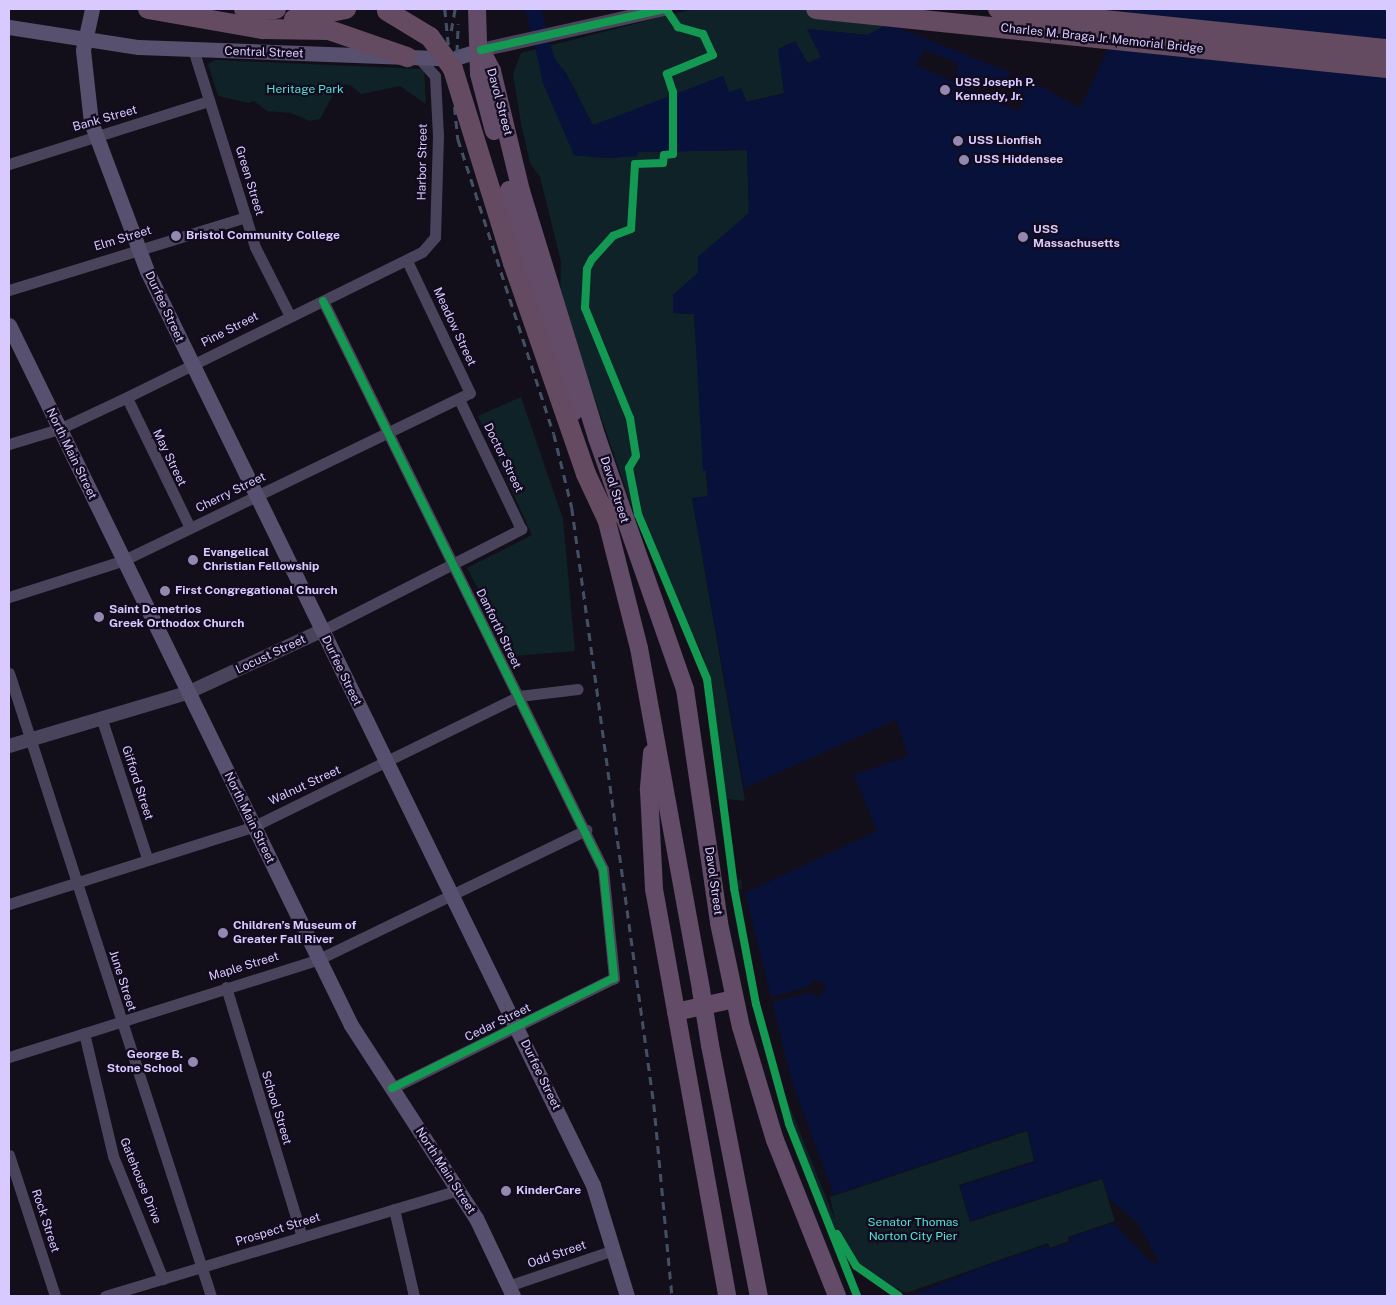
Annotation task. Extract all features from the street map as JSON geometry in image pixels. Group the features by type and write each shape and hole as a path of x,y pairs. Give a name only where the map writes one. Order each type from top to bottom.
{"highway":[{"path":"148,9 263,29 329,30 412,57"},
{"path":"244,9 276,9"},
{"path":"218,22 292,20 346,9"},
{"path":"477,9 481,50"},
{"name":"Charles M. Braga Jr. Memorial Bridge","path":"816,9 1387,68"},
{"name":"Charles M. Braga Jr. Memorial Bridge","path":"998,9 1387,50"},
{"path":"381,10 430,37 453,69 513,263 586,474 607,519"},
{"name":"Davol Street","path":"481,50 492,71 521,191 597,438 689,705 734,999 775,1140 837,1296"},
{"name":"Davol Street","path":"481,50 479,74 510,193 607,519 654,730 710,1045 759,1296"},
{"path":"654,730 649,790 652,862 676,1012 727,1296"},
{"path":"676,1012 734,999"}],"main road":[{"name":"Durfee Street","path":"92,9 85,38 86,85 95,137 138,249 190,366 593,1184 626,1296"},
{"name":"Central Street","path":"9,27 85,38 193,49 443,58"},
{"path":"458,57 481,50"},
{"name":"North Main Street","path":"9,325 122,561 351,1025 458,1190 510,1291"}],"street":[{"path":"481,50 665,9"},
{"name":"Green Street","path":"193,49 261,264 290,316"},
{"name":"Harbor Street","path":"407,260 422,252 435,237 437,91 432,69 412,57"},
{"name":"Bank Street","path":"9,164 209,101"},
{"name":"Elm Street","path":"9,290 138,249 246,218"},
{"name":"Pine Street","path":"9,444 59,429 407,260"},
{"name":"Meadow Street","path":"407,260 470,393 458,399"},
{"name":"Danforth Street","path":"323,301 390,432 586,830 603,869 614,978"},
{"name":"May Street","path":"126,398 190,528"},
{"name":"Cherry Street","path":"9,598 122,561 458,399"},
{"name":"Doctor Street","path":"458,399 520,530"},
{"name":"Locust Street","path":"9,746 101,717 187,693 321,630 520,530"},
{"name":"June Street","path":"9,673 210,1296"},
{"name":"Walnut Street","path":"9,904 147,858 252,827 386,763 519,696 578,689"},
{"name":"Gifford Street","path":"101,717 147,858"},
{"name":"Maple Street","path":"9,1057 319,959 452,897 586,830"},
{"name":"Cedar Street","path":"392,1088 614,978"},
{"name":"School Street","path":"226,987 302,1237"},
{"name":"Gatehouse Drive","path":"84,1033 113,1156 163,1279"},
{"name":"Rock Street","path":"9,1155 55,1296"},
{"name":"Prospect Street","path":"105,1296 458,1190"},
{"path":"394,1209 414,1296"},
{"name":"Odd Street","path":"510,1291 614,1250"}],"green space":[{"name":"Senator Thomas Norton City Pier","path":"693,9 870,9 889,24 867,35 807,29 821,57 808,63 784,93 747,102 729,92 723,76 593,126 566,73 548,53 574,155 609,158 637,156 637,152 747,150 749,213 698,257 698,273 673,295 673,313 694,314 708,497 692,498 745,801 727,799 729,824 736,881 741,879 742,889 737,889 751,969 783,1090 835,1220 830,1197 1027,1131 1034,1161 959,1185 970,1222 1102,1179 1115,1221 1068,1237 1069,1241 1050,1248 1048,1243 906,1293 896,1287 901,1296 846,1263 778,1092 746,970 732,888 722,764 703,656 633,510 560,297 561,262 540,177 530,163 513,74 521,53"},
{"name":"Heritage Park","path":"215,60 424,69 426,104 400,86 361,94 350,85 333,95 320,119 310,121 291,113 267,111 254,101 248,103 218,96 208,64"},
{"path":"521,397 563,519 575,651 513,656 467,568 532,535 478,416"}],"shaded area":[{"path":"1128,9 1387,9 1387,1296 910,1296 993,1263 1047,1245 1049,1249 1071,1242 1069,1237 1113,1223 1151,1262 1160,1263 1137,1222 1109,1199 1102,1178 970,1221 960,1186 1035,1162 1027,1130 834,1195 792,1082 745,893 877,831 854,775 908,756 896,720 744,788 692,498 708,496 707,471 703,471 694,314 673,313 673,295 698,273 698,257 749,213 747,150 638,152 637,156 609,158 574,155 542,81 537,50 546,48 566,73 593,125 723,76 729,92 741,88 747,102 784,94 778,49 795,41 808,63 821,57 807,29 867,35 889,24 1031,81 1080,108"}],"pier":[{"path":"924,49 959,64 955,75 985,89 990,78 1005,85 1011,73 1020,77 1014,89 1026,95 1018,111 916,65"},
{"path":"814,979 826,985 819,998 810,993 768,1003 766,998 809,987"}],"waterway":[{"path":"533,9 549,69"}],"railway":[{"path":"445,9 458,139 554,434 572,508 654,1104 672,1296"},
{"path":"451,31 455,9"},
{"path":"1065,9 1094,23"},
{"path":"456,67 458,24"}],"cycle path":[{"path":"481,50 665,9"},
{"path":"666,9 678,27 703,34 713,55 667,74 673,92 673,154 664,155 663,163 635,164 631,229 613,236 592,259 587,269 585,308 630,418 636,456 629,468 638,514 707,679 734,888 756,1004 789,1124 857,1296"},
{"path":"323,301 603,869 614,978 392,1088"},
{"path":"837,1234 856,1266 899,1296"}],"place":[{"name":"USS Joseph P. Kennedy, Jr.","path":"945,90"},
{"name":"USS Lionfish","path":"958,141"},
{"name":"USS Hiddensee","path":"964,160"},
{"name":"Bristol Community College","path":"176,236"},
{"name":"USS Massachusetts","path":"1023,237"},
{"name":"Evangelical Christian Fellowship","path":"193,560"},
{"name":"First Congregational Church","path":"165,591"},
{"name":"Saint Demetrios Greek Orthodox Church","path":"99,617"},
{"name":"Children’s Museum of Greater Fall River","path":"223,933"},
{"name":"George B. Stone School","path":"193,1062"},
{"name":"KinderCare","path":"506,1191"}]}
